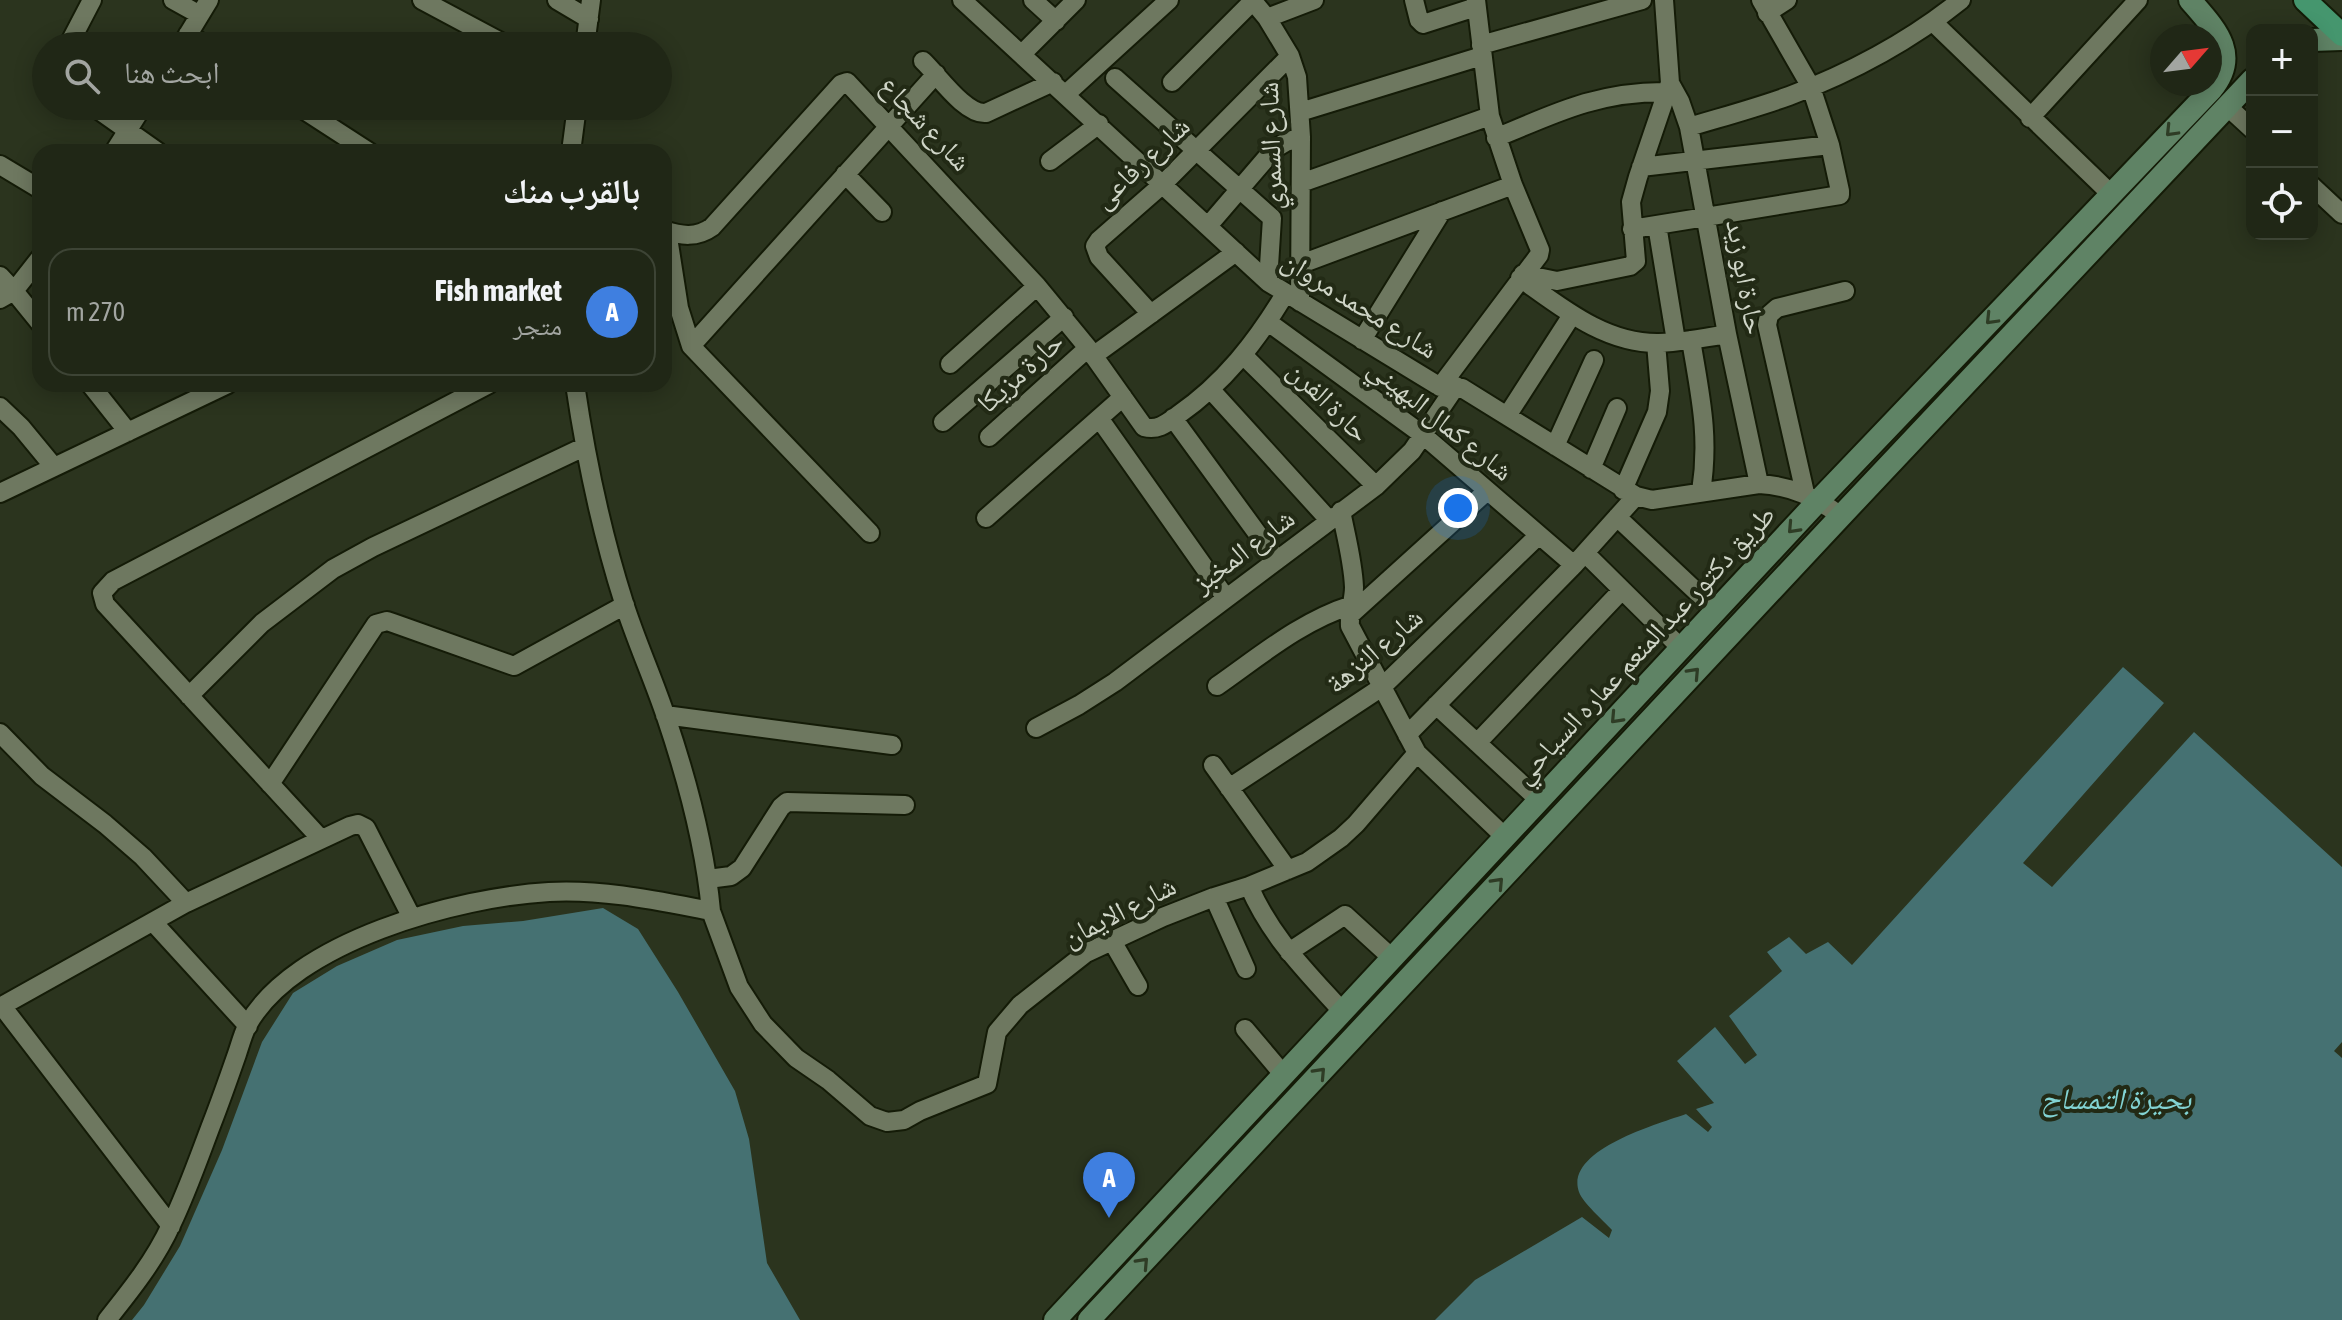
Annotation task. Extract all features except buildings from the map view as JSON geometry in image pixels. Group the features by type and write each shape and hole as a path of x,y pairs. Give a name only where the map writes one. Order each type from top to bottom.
{"highway":[{"path":"2305,0 2342,37"}],"main road":[{"name":"طريق دكتور عبد المنعم عماره السياحي","path":"1055,1320 1717,611 1812,496 2211,90 2221,76 2225,57 2220,38 2190,0"},
{"path":"2318,39 2342,37"},
{"name":"طريق دكتور عبد المنعم عماره السياحي","path":"1089,1320 2246,87"}],"street":[{"path":"75,32 92,0"},
{"path":"173,0 204,7 189,32"},
{"path":"422,0 482,32"},
{"path":"557,0 590,9 587,32"},
{"path":"1033,0 1056,21"},
{"path":"1022,54 1076,0"},
{"path":"691,346 890,125 929,67 968,109 986,113 1059,88 1169,0"},
{"path":"1267,18 1314,0"},
{"path":"1301,264 1513,185 1490,116 1476,4 1423,24 1414,0"},
{"path":"1300,112 1642,0"},
{"path":"1522,276 1565,280 1630,266 1636,257 1631,202 1669,87 1664,0"},
{"path":"1632,229 1840,195 1830,145 1811,87 1764,6 1787,0"},
{"path":"1689,127 1811,87 1870,59 1933,22 1961,0"},
{"path":"2030,118 2138,0"},
{"path":"1172,82 1252,1"},
{"name":"شارع السمري","path":"1252,1 1267,18 1290,56 1297,77 1301,137 1301,264 1292,298"},
{"name":"شارع محمد مروان","path":"970,3 1268,282 1362,340 1507,416 1630,493"},
{"path":"1933,22 2111,194"},
{"name":"شارع رفاعى","path":"1151,314 1099,257 1095,246 1163,184 1290,56"},
{"path":"1115,78 1272,218 1268,282"},
{"name":"شارع شجاع","path":"672,232 686,235 705,232 712,227 844,82 850,83 1064,317 1144,427 1155,429 1173,418"},
{"path":"1496,138 1585,101 1669,87"},
{"name":"حارة ابو زيد","path":"1669,87 1680,101 1689,127 1727,334 1759,484"},
{"path":"2228,107 2246,124"},
{"path":"1301,183 1490,116"},
{"path":"112,120 146,144"},
{"path":"119,144 134,120"},
{"path":"320,120 357,144"},
{"path":"572,144 575,120"},
{"path":"1050,161 1099,124"},
{"path":"1208,226 1274,149 1301,137"},
{"path":"1641,167 1830,145"},
{"path":"0,165 32,184"},
{"path":"845,174 882,212"},
{"name":"شارع المخبز","path":"1036,728 1115,682 1376,486 1402,462 1423,435 1448,386 1539,255 1540,250 1513,185"},
{"path":"2318,192 2342,214"},
{"path":"1362,340 1442,211"},
{"path":"1657,225 1705,428 1701,492"},
{"name":"حارة مزيكا","path":"989,437 1091,352 1151,314 1236,252"},
{"path":"7,295 32,267"},
{"path":"0,276 7,295 32,316"},
{"path":"1522,276 1572,315 1612,334 1656,343 1727,334"},
{"path":"950,364 1037,286"},
{"path":"1812,496 1767,325 1769,315 1777,308 1845,291"},
{"path":"1276,559 1173,418 1211,390 1292,298"},
{"path":"672,310 691,346 870,533"},
{"path":"1507,416 1572,315"},
{"path":"943,422 1064,317"},
{"name":"شارع كمال البهيني","path":"1268,322 1423,435 1539,535 1622,590 1682,649"},
{"path":"1407,735 1617,517 1630,493 1657,412 1660,391 1656,343"},
{"name":"حارة الفرن","path":"1244,356 1376,486"},
{"path":"1555,446 1594,360"},
{"path":"1211,390 1335,515 1353,580 1350,626 1407,735 1417,753 1505,837"},
{"path":"96,392 128,432"},
{"path":"0,493 211,392"},
{"path":"321,839 105,604 102,593 105,587 474,392"},
{"path":"107,1320 141,1276 171,1226 248,1026 274,992 306,966 343,945 412,918 487,900 548,892 631,896 711,911 708,879 680,762 601,527 576,392"},
{"path":"986,518 1123,397"},
{"path":"0,407 54,467"},
{"path":"1591,469 1617,408"},
{"path":"1099,418 1226,598"},
{"path":"189,696 262,623 333,569 584,447"},
{"path":"1630,493 1652,500 1759,484 1775,485 1812,496 1841,516"},
{"path":"1217,686 1303,626 1326,614 1350,611 1487,491"},
{"path":"1617,517 1717,611"},
{"name":"شارع النزهة","path":"1229,788 1382,687 1539,535"},
{"path":"1477,743 1622,590"},
{"path":"270,784 376,624 387,621 514,666 625,605"},
{"path":"1436,705 1539,800"},
{"path":"665,715 892,745"},
{"path":"0,733 42,776 143,857 186,903"},
{"name":"شارع الايمان","path":"711,911 739,987 763,1024 796,1058 828,1080 870,1116 887,1122 904,1120 987,1084 997,1032 1020,1005 1086,953 1163,917 1249,886 1316,856 1356,824 1417,753"},
{"path":"1213,765 1288,870"},
{"path":"708,879 731,876 742,868 787,802 905,805"},
{"path":"171,1226 1,1006 186,903 358,824 366,828 412,918"},
{"path":"1249,886 1273,932 1342,1011"},
{"path":"1214,897 1246,969"},
{"path":"1289,952 1345,915 1392,958"},
{"path":"153,922 248,1026"},
{"path":"1112,941 1138,986"},
{"path":"1245,1029 1283,1074"}],"water":[{"name":"بحيرة التمساح","path":"2123,667 2164,703 2023,863 2052,887 2194,732 2342,867 2342,1042 2334,1051 2342,1058 2342,1320 1435,1320 1475,1280 1582,1217 1609,1238 1612,1230 1579,1192 1578,1177 1585,1164 1616,1141 1686,1114 1708,1132 1712,1127 1696,1109 1714,1103 1677,1061 1715,1027 1745,1064 1757,1055 1729,1016 1782,971 1767,952 1789,937 1806,954 1828,942 1852,965"},
{"path":"603,908 638,929 735,1091 749,1139 767,1263 800,1320 132,1320 180,1246 222,1150 262,1042 293,993 337,966 397,940 463,926 523,921"}],"place":[{"name":"Fish market","path":"1109,1218"}]}
